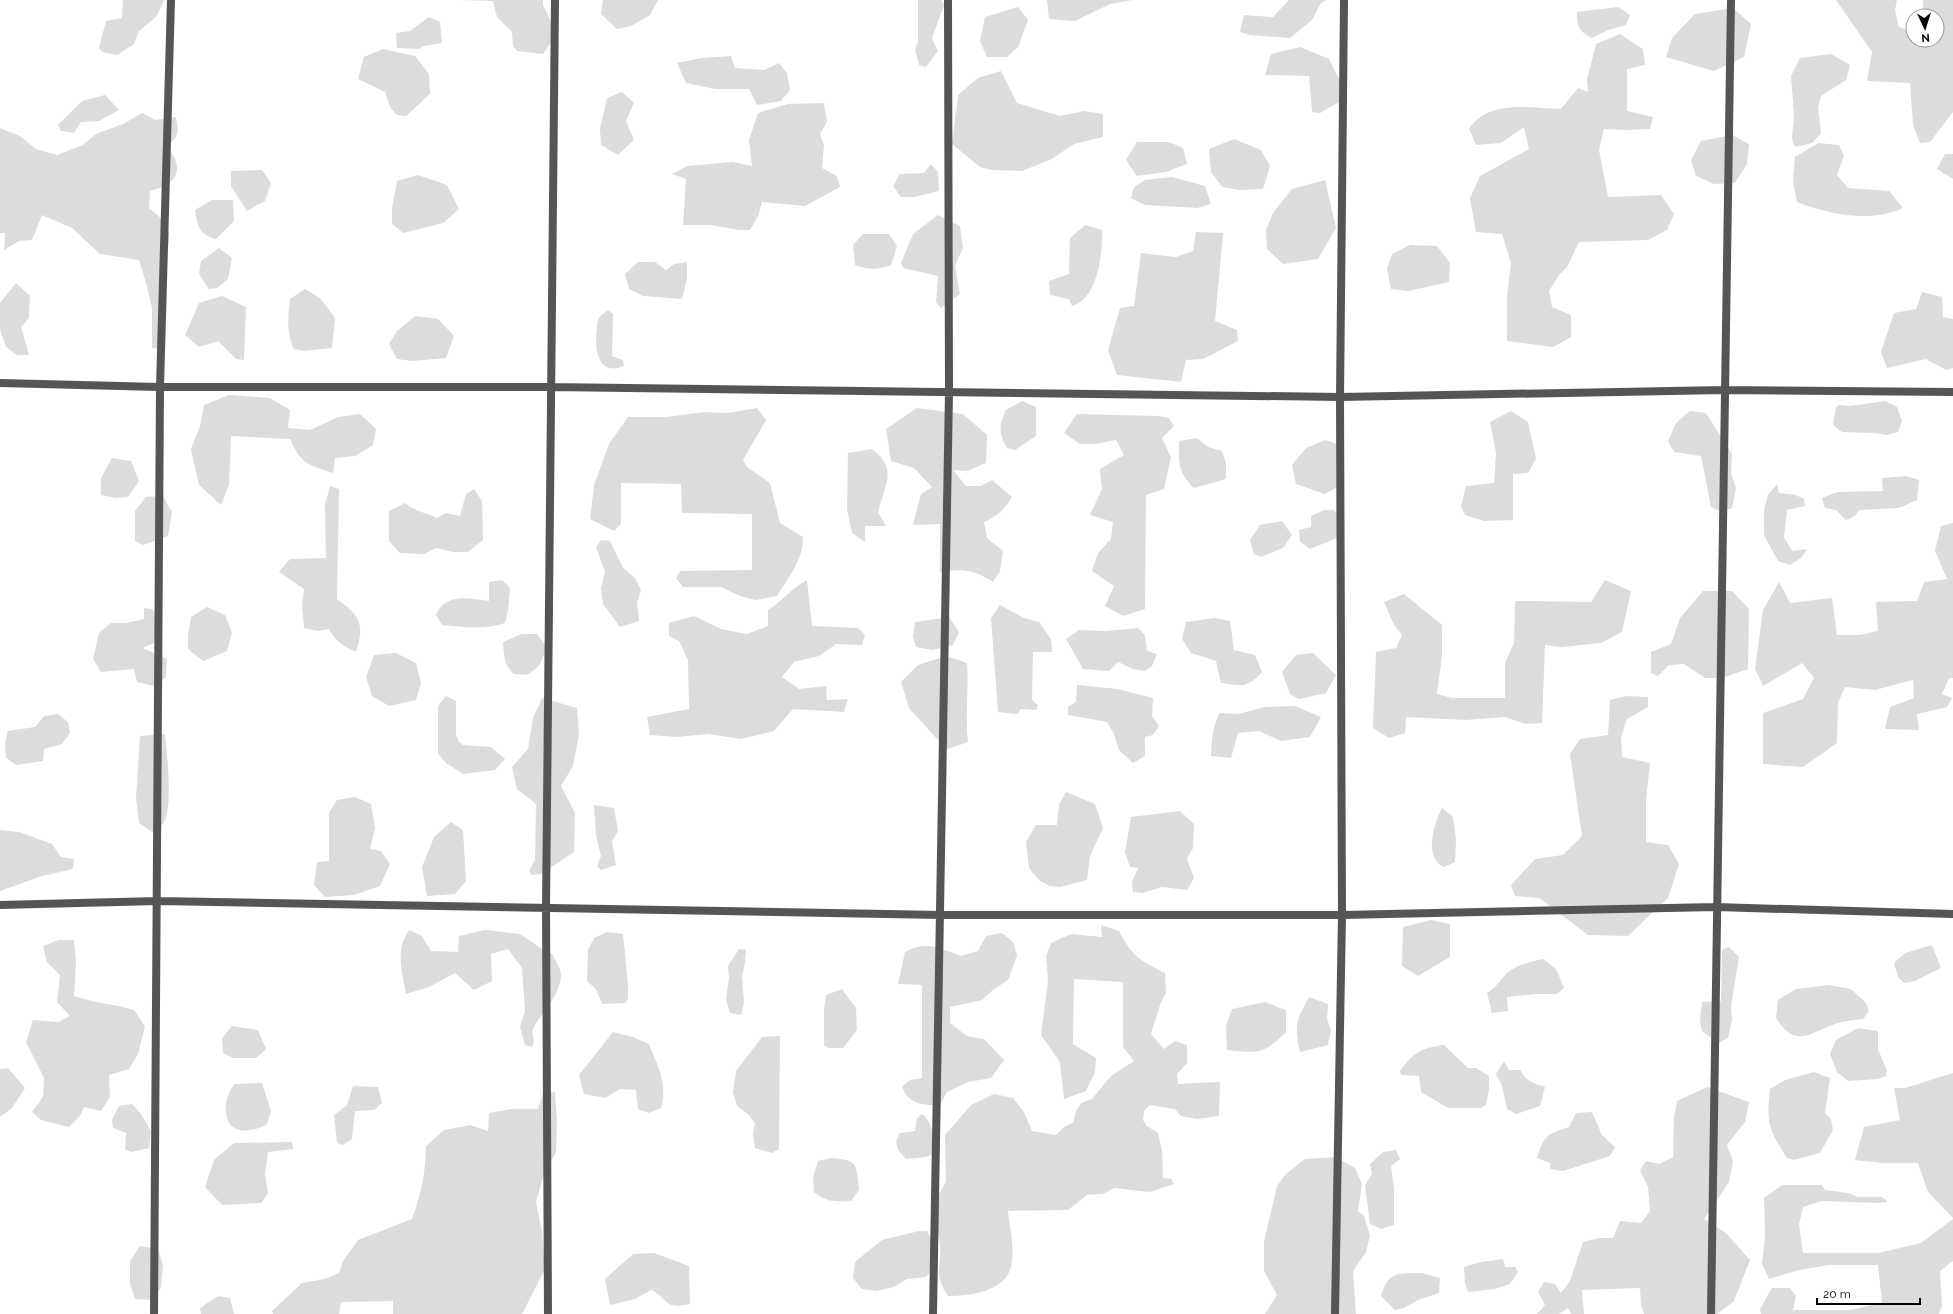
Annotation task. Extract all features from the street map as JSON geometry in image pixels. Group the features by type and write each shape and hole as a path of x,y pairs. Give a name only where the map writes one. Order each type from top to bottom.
{"street":[{"path":"154,1314 158,901 160,387 171,0"},
{"path":"548,1314 546,907 555,0"},
{"path":"933,1314 949,392 948,0"},
{"path":"1334,1314 1342,915 1340,397 1344,0"},
{"path":"1710,1314 1731,0"},
{"path":"0,383 160,387 550,387 1340,397 1724,390 1953,392"},
{"path":"0,905 158,901 941,915 1342,915 1716,907 1953,914"}],"shaded area":[{"path":"123,0 164,0 157,16 139,31 134,44 117,55 102,52 99,48 106,21 122,18"},
{"path":"460,0 543,0 543,5 557,34 543,54 517,51 513,46 512,32 497,17 493,1"},
{"path":"603,0 658,0 650,15 631,26 617,29 601,14"},
{"path":"918,0 941,0 944,5 932,38 938,51 926,67 919,65 915,50 918,42"},
{"path":"1047,0 1132,0 1110,4 1075,21 1049,19"},
{"path":"1289,0 1327,0 1321,3 1312,20 1290,38 1249,35 1240,32 1244,15 1273,17"},
{"path":"1836,0 1897,0 1895,10 1899,27 1905,29 1905,48 1945,48 1945,8 1923,8 1923,0 1953,0 1953,112 1930,142 1920,143 1913,125 1910,83 1867,81 1872,52"},
{"path":"1018,7 1028,20 1018,47 1007,57 987,57 980,41 985,17"},
{"path":"1618,7 1630,15 1626,25 1608,30 1592,38 1579,28 1577,12"},
{"path":"1733,8 1751,24 1744,57 1714,71 1666,57 1672,38 1695,14"},
{"path":"429,17 440,22 442,43 424,46 418,49 397,48 396,33 410,31"},
{"path":"1620,34 1643,49 1645,65 1627,69 1627,111 1653,117 1650,129 1604,129 1599,150 1608,197 1661,195 1674,214 1667,230 1648,240 1579,242 1567,267 1559,275 1549,291 1552,307 1571,315 1571,337 1553,347 1507,341 1507,297 1511,263 1502,234 1476,232 1470,198 1480,176 1529,149 1524,127 1501,143 1476,145 1469,129 1477,119 1487,113 1499,109 1524,107 1561,109 1578,88 1588,92 1587,79 1596,44"},
{"path":"1300,47 1329,59 1342,85 1341,101 1320,113 1312,112 1309,76 1265,75 1271,54"},
{"path":"383,49 415,56 429,74 430,94 406,116 397,115 390,107 385,92 358,79 364,57"},
{"path":"1831,54 1850,65 1846,80 1821,96 1818,108 1821,133 1812,143 1796,147 1793,143 1792,137 1794,115 1791,76 1800,58"},
{"path":"731,56 735,68 764,70 779,63 787,73 790,90 781,101 757,105 749,89 715,89 686,83 677,63 701,58"},
{"path":"1001,71 1017,103 1060,116 1084,111 1103,114 1103,137 1074,144 1052,159 1022,171 992,170 980,167 952,144 958,95 978,78"},
{"path":"622,92 634,103 626,121 634,140 618,155 601,145 600,129 607,98"},
{"path":"105,95 119,110 99,121 81,122 74,133 61,131 58,125 82,101"},
{"path":"824,103 827,122 820,134 824,145 822,168 837,176 840,187 805,206 762,202 758,216 750,230 739,230 711,225 683,225 686,179 672,174 687,166 733,162 752,166 749,140 758,113 788,104"},
{"path":"142,113 155,120 176,117 178,130 175,139 166,146 173,155 177,165 176,175 168,184 150,191 149,208 166,224 169,234 161,349 152,348 152,309 139,260 100,254 72,228 42,215 32,240 19,241 4,250 5,233 0,233 0,128 20,136 36,149 57,155 83,145 96,134 123,124"},
{"path":"1732,135 1749,144 1747,164 1735,183 1714,184 1696,176 1691,160 1701,141"},
{"path":"1234,139 1261,150 1270,166 1263,189 1239,190 1222,187 1211,172 1209,149"},
{"path":"1137,142 1169,142 1183,148 1187,164 1166,172 1137,176 1126,160"},
{"path":"1818,143 1839,145 1844,156 1837,175 1848,188 1889,191 1903,208 1890,213 1877,215 1850,216 1823,211 1797,202 1793,182 1795,157"},
{"path":"1945,154 1953,154 1953,179 1937,169"},
{"path":"931,164 938,172 939,191 914,197 901,197 893,186 900,174 924,173"},
{"path":"262,170 271,183 265,201 247,211 231,186 231,171"},
{"path":"418,175 447,185 459,209 443,223 403,233 392,224 392,208 397,181"},
{"path":"1172,177 1205,186 1211,204 1197,208 1145,205 1131,198 1134,187 1145,180"},
{"path":"1325,180 1336,228 1318,259 1283,264 1267,249 1266,230 1273,213 1292,189"},
{"path":"212,200 233,200 234,221 216,239 202,232 198,225 195,210"},
{"path":"938,215 960,226 963,248 955,266 960,294 941,308 936,302 938,276 903,268 901,263 913,234"},
{"path":"1085,225 1102,230 1100,262 1093,285 1088,294 1081,302 1072,306 1069,299 1050,295 1049,281 1069,274 1070,238"},
{"path":"1196,232 1223,233 1215,321 1237,330 1238,341 1203,359 1186,360 1181,382 1117,375 1108,350 1120,308 1134,306 1141,253 1176,257 1193,251"},
{"path":"863,234 889,234 897,246 891,265 873,269 855,265 853,245"},
{"path":"1410,245 1437,246 1450,263 1449,282 1408,291 1391,289 1387,269 1392,254"},
{"path":"219,248 232,258 228,279 217,288 209,289 199,274 201,261"},
{"path":"638,262 655,262 666,270 674,264 687,262 687,278 682,299 643,296 629,289 625,274"},
{"path":"16,283 30,296 29,318 21,327 29,355 17,355 6,347 0,329 0,303"},
{"path":"305,289 320,298 335,318 332,348 304,351 294,349 291,343 288,318 290,299"},
{"path":"1922,292 1942,297 1943,317 1953,319 1953,368 1946,370 1926,359 1887,368 1881,352 1894,313 1916,309"},
{"path":"222,296 246,307 244,360 236,359 218,341 199,347 185,335 199,303"},
{"path":"608,310 613,314 612,356 623,360 624,366 615,368 608,368 603,364 597,353 596,345 599,318"},
{"path":"415,316 438,319 454,336 446,358 412,361 397,359 389,344 397,331"},
{"path":"229,395 270,398 290,410 288,428 310,430 338,417 360,414 376,429 373,445 355,456 335,458 333,473 317,468 302,459 290,439 231,436 229,485 221,505 199,485 191,449 200,426 204,405"},
{"path":"1022,401 1036,407 1036,436 1015,450 1007,448 1002,438 1000,429 1006,410"},
{"path":"1886,401 1897,407 1902,421 1898,432 1887,435 1842,432 1833,425 1836,407 1839,405 1850,406"},
{"path":"757,408 766,420 743,460 747,467 770,483 780,523 803,537 801,554 798,561 777,596 756,600 740,596 721,587 683,587 676,578 680,571 752,570 752,514 682,513 681,484 621,483 621,524 614,531 590,519 594,485 609,444 628,417 666,417 704,412 728,413"},
{"path":"917,408 963,414 987,435 986,463 967,471 953,470 966,486 981,486 992,480 1012,497 1000,512 993,518 984,522 987,538 1003,551 1000,571 993,582 987,578 968,571 955,570 940,572 940,524 913,525 921,494 932,487 914,468 891,461 886,429"},
{"path":"1511,411 1528,422 1536,459 1528,473 1513,474 1513,520 1484,521 1465,515 1461,506 1466,486 1494,483 1496,453 1490,422"},
{"path":"1690,411 1706,413 1732,454 1731,473 1736,488 1732,508 1721,512 1711,507 1701,456 1674,452 1668,441 1676,423"},
{"path":"1077,414 1158,416 1169,418 1174,426 1162,438 1171,457 1164,489 1146,495 1145,609 1123,616 1105,606 1114,586 1092,571 1098,553 1111,539 1113,522 1090,515 1102,489 1100,469 1124,455 1116,440 1096,444 1080,444 1064,433"},
{"path":"1197,438 1208,447 1222,451 1226,463 1226,479 1194,488 1184,477 1179,461 1179,441"},
{"path":"1325,440 1343,446 1344,463 1341,485 1325,494 1296,484 1292,465 1306,448"},
{"path":"872,449 880,456 887,471 886,486 878,512 886,526 865,526 865,542 852,533 847,510 848,453"},
{"path":"112,458 131,461 139,481 128,497 116,498 101,495 101,478"},
{"path":"1906,476 1919,480 1917,500 1899,508 1859,510 1855,516 1846,520 1836,510 1825,508 1822,498 1837,492 1883,491 1882,478"},
{"path":"1777,484 1779,493 1796,495 1804,499 1805,506 1787,510 1784,537 1792,551 1807,549 1801,558 1790,565 1778,561 1764,535 1764,509 1768,495"},
{"path":"330,486 339,489 337,599 351,610 358,621 360,634 356,652 340,643 329,629 318,631 304,628 302,605 304,589 279,572 290,559 326,558 325,505"},
{"path":"474,489 482,501 483,540 468,552 453,552 436,548 424,554 400,553 389,541 389,511 405,503 417,510 437,518 446,513 460,516 466,494"},
{"path":"163,496 172,512 168,536 143,545 135,541 135,511 146,497"},
{"path":"1324,510 1334,510 1343,520 1344,535 1310,549 1300,542 1299,530 1311,527 1311,516"},
{"path":"1282,521 1292,535 1283,548 1261,557 1254,554 1250,540 1260,525"},
{"path":"1953,523 1953,678 1949,678 1942,694 1952,698 1947,707 1917,714 1919,730 1885,729 1890,707 1914,698 1913,680 1875,690 1845,687 1838,703 1837,743 1803,767 1763,764 1763,713 1803,699 1814,678 1802,663 1763,686 1755,669 1763,610 1779,582 1790,603 1832,598 1837,635 1860,635 1878,631 1876,602 1917,601 1924,582 1947,579 1935,551 1941,526"},
{"path":"601,540 610,541 623,568 635,578 641,590 637,602 639,621 620,627 603,604 601,588 605,572 596,547"},
{"path":"502,580 510,588 508,611 505,623 490,627 442,625 436,615 445,603 451,600 466,598 489,601 489,582"},
{"path":"807,580 812,626 858,628 865,635 862,645 836,644 819,656 794,662 782,677 799,689 826,686 827,700 848,699 844,712 793,709 774,731 741,739 708,734 677,737 650,735 647,717 689,709 688,660 679,641 669,636 669,623 694,616 721,629 747,634 768,626 768,610"},
{"path":"1605,580 1631,591 1622,632 1601,643 1562,647 1545,645 1542,723 1525,724 1505,717 1466,720 1406,717 1405,733 1389,738 1373,728 1376,652 1396,648 1402,635 1394,625 1384,602 1404,594 1442,625 1442,655 1437,694 1452,698 1505,698 1505,663 1514,643 1515,601 1591,602"},
{"path":"1703,591 1732,591 1749,609 1748,669 1722,678 1705,678 1684,664 1669,665 1658,676 1651,673 1651,652 1671,644 1680,618"},
{"path":"1000,605 1024,618 1039,622 1051,639 1052,652 1033,652 1032,700 1038,705 1036,710 1021,709 1017,714 998,712 991,618"},
{"path":"207,607 225,615 232,633 227,651 203,661 188,649 188,635 191,617"},
{"path":"144,608 152,609 162,625 156,642 143,648 167,659 166,677 154,686 137,682 134,669 101,672 93,659 99,633 111,623 126,623 144,619"},
{"path":"943,612 949,617 959,632 953,645 932,650 916,647 913,637 915,622 943,618"},
{"path":"1215,618 1230,621 1234,650 1255,655 1262,672 1248,684 1239,685 1221,683 1216,661 1191,653 1182,639 1186,622"},
{"path":"1138,628 1145,635 1147,651 1157,654 1152,666 1145,671 1133,669 1118,662 1109,671 1083,669 1066,639 1079,630 1105,631"},
{"path":"522,634 537,634 547,648 539,666 527,675 514,674 511,671 506,664 504,652 503,642"},
{"path":"396,653 416,663 421,683 416,700 389,706 372,696 366,677 374,655"},
{"path":"1313,653 1336,675 1326,693 1299,699 1290,694 1282,672 1296,655"},
{"path":"946,656 967,663 968,742 948,749 909,708 901,682 918,665"},
{"path":"1077,685 1118,689 1153,698 1152,716 1159,726 1153,735 1145,737 1145,756 1133,763 1119,750 1114,734 1107,722 1068,715 1068,707 1076,702"},
{"path":"446,696 456,701 456,735 459,742 463,745 491,747 505,759 495,770 463,774 446,763 438,754 438,706"},
{"path":"1627,696 1648,697 1648,707 1627,719 1621,737 1622,757 1650,763 1646,800 1646,842 1668,845 1679,864 1668,898 1628,936 1588,935 1539,898 1515,896 1511,885 1535,859 1563,855 1582,836 1570,754 1580,739 1608,735 1610,700"},
{"path":"542,698 577,708 579,734 573,766 561,786 575,813 574,852 541,874 532,875 529,871 535,860 536,804 517,789 512,767 528,749 533,718"},
{"path":"1295,706 1321,717 1310,737 1281,741 1259,731 1238,733 1231,758 1211,756 1214,728 1220,713 1238,714 1265,707"},
{"path":"58,714 68,722 70,733 62,744 44,749 43,761 16,765 6,758 5,743 8,731 35,727 44,716"},
{"path":"165,734 169,779 167,814 164,822 152,832 139,823 136,798 140,736"},
{"path":"1066,792 1095,804 1103,828 1090,856 1087,880 1060,887 1049,886 1039,880 1029,868 1026,842 1036,825 1057,825 1059,805"},
{"path":"355,797 371,804 375,828 370,849 381,851 390,864 380,886 354,895 325,897 314,885 317,862 329,861 329,813 337,800"},
{"path":"594,805 614,808 618,831 612,841 616,865 601,870 597,866 601,856 596,835"},
{"path":"1442,808 1453,817 1456,840 1455,862 1444,867 1434,856 1432,848 1432,840 1436,822"},
{"path":"1180,811 1194,824 1193,848 1187,859 1194,878 1187,890 1162,887 1143,893 1133,892 1132,882 1138,868 1130,867 1125,852 1131,817"},
{"path":"451,822 463,830 466,881 455,894 427,896 422,867 434,837"},
{"path":"0,830 19,832 52,844 61,857 74,859 73,869 42,876 0,891"},
{"path":"1431,920 1450,924 1450,957 1418,976 1402,966 1403,927"},
{"path":"1101,925 1119,931 1128,947 1138,957 1149,965 1165,973 1166,993 1161,1002 1151,1034 1164,1049 1175,1041 1187,1045 1187,1063 1177,1074 1178,1084 1220,1082 1219,1116 1197,1119 1181,1116 1175,1109 1150,1105 1144,1111 1143,1120 1147,1126 1158,1133 1162,1150 1163,1178 1171,1179 1174,1184 1150,1192 1114,1188 1103,1194 1087,1195 1068,1210 1008,1211 1012,1241 1012,1263 1006,1277 992,1288 975,1294 948,1296 943,1288 939,1276 940,1253 938,1230 931,1208 946,1182 945,1135 971,1105 994,1094 1013,1098 1024,1112 1032,1131 1056,1135 1064,1127 1073,1123 1076,1111 1081,1103 1092,1099 1111,1076 1134,1061 1123,1047 1123,982 1074,979 1073,1044 1096,1058 1095,1072 1086,1091 1064,1099 1060,1062 1041,1035 1048,981 1046,956 1051,943 1071,934 1102,937"},
{"path":"409,930 422,936 431,951 458,952 459,936 485,930 520,934 552,954 560,970 560,983 554,998 532,1031 534,1041 532,1047 525,1045 520,1027 525,1011 522,968 508,949 491,954 492,981 474,990 455,973 429,987 406,994 401,953 402,945"},
{"path":"607,932 623,934 628,984 628,999 625,1003 602,1004 596,989 587,981 588,950 594,938"},
{"path":"1002,933 1013,942 1017,955 1008,980 994,989 982,1000 950,1007 950,1023 967,1036 984,1039 1004,1060 991,1078 968,1082 947,1092 940,1105 928,1105 913,1101 908,1097 902,1087 910,1080 922,1078 922,985 898,984 905,952 920,946 933,946 961,956 978,951 986,936"},
{"path":"59,940 74,940 76,963 74,996 134,1010 145,1026 138,1054 129,1069 109,1075 110,1097 101,1111 84,1107 80,1116 69,1127 41,1120 32,1112 43,1097 44,1078 26,1042 33,1020 58,1022 70,1016 57,1002 60,975 47,962 43,946"},
{"path":"1932,945 1941,968 1915,981 1904,983 1898,977 1894,963 1905,953"},
{"path":"1729,947 1739,957 1731,1006 1732,1020 1728,1038 1718,1043 1702,1031 1700,1021 1702,1002 1721,1001 1722,950"},
{"path":"739,949 746,950 742,976 744,1003 741,1015 730,1013 726,1000 729,978 728,966"},
{"path":"1543,959 1556,969 1564,988 1557,994 1536,994 1507,997 1508,1011 1492,1013 1487,993 1513,969 1523,964"},
{"path":"1829,985 1851,989 1866,1003 1869,1011 1863,1019 1838,1023 1803,1036 1797,1036 1783,1028 1776,1018 1778,1000 1796,989"},
{"path":"842,989 856,1008 857,1030 843,1048 828,1048 824,1045 824,1009 826,995"},
{"path":"1309,997 1328,1004 1327,1019 1331,1030 1328,1045 1300,1052 1297,1035 1297,1023"},
{"path":"1265,1002 1286,1010 1286,1032 1271,1045 1259,1051 1246,1052 1227,1050 1226,1026 1232,1009"},
{"path":"232,1026 258,1030 266,1049 256,1058 233,1058 223,1053 222,1038"},
{"path":"1858,1028 1878,1031 1878,1049 1887,1071 1886,1076 1878,1079 1848,1081 1837,1072 1830,1054 1836,1040"},
{"path":"613,1032 633,1037 649,1044 659,1068 663,1083 663,1099 661,1108 649,1113 638,1109 636,1090 620,1089 605,1098 584,1094 579,1075"},
{"path":"780,1036 779,1149 772,1153 755,1148 753,1134 755,1123 748,1114 737,1106 733,1092 736,1071 762,1037"},
{"path":"1444,1045 1468,1068 1476,1068 1489,1076 1489,1090 1486,1105 1481,1108 1448,1108 1421,1092 1419,1076 1401,1075 1400,1071 1414,1055 1429,1048"},
{"path":"1504,1061 1509,1070 1521,1070 1525,1077 1534,1083 1545,1087 1540,1106 1516,1114 1507,1109 1502,1086 1496,1074"},
{"path":"8,1068 25,1088 12,1108 0,1117 0,1069"},
{"path":"1814,1072 1830,1078 1825,1113 1831,1119 1833,1130 1820,1153 1794,1160 1787,1158 1776,1140 1770,1126 1768,1110 1770,1089 1785,1080"},
{"path":"1953,1073 1953,1218 1928,1192 1918,1163 1883,1163 1855,1160 1864,1127 1900,1120 1894,1088 1905,1088"},
{"path":"262,1083 271,1111 267,1124 259,1128 244,1131 232,1126 228,1121 226,1114 226,1101 234,1084"},
{"path":"353,1086 378,1087 382,1103 374,1110 355,1111 352,1139 343,1145 337,1143 334,1115 347,1105"},
{"path":"1707,1087 1749,1102 1745,1122 1727,1145 1733,1161 1729,1182 1704,1219 1726,1233 1750,1260 1734,1301 1717,1314 1644,1314 1641,1305 1640,1288 1582,1290 1584,1314 1571,1314 1568,1308 1559,1314 1537,1314 1545,1305 1538,1292 1544,1282 1555,1284 1561,1293 1570,1281 1583,1242 1600,1238 1613,1238 1620,1221 1641,1223 1650,1211 1648,1187 1640,1170 1646,1161 1659,1164 1673,1157 1674,1117 1677,1101"},
{"path":"555,1092 557,1120 556,1152 544,1174 536,1202 542,1232 545,1269 522,1314 393,1314 393,1301 341,1302 339,1314 273,1314 272,1311 302,1283 325,1279 339,1273 343,1261 358,1240 412,1219 422,1183 426,1146 444,1130 470,1125 488,1131 489,1113 511,1109 538,1109 543,1093"},
{"path":"132,1104 141,1114 151,1131 149,1148 131,1152 125,1149 126,1133 113,1128 112,1120 119,1106"},
{"path":"1592,1112 1602,1135 1615,1147 1610,1156 1563,1171 1550,1169 1550,1163 1537,1158 1542,1144 1547,1136 1569,1127 1576,1113"},
{"path":"922,1114 926,1117 931,1126 933,1137 932,1154 926,1157 906,1159 898,1150 896,1141 900,1133 915,1131 917,1118"},
{"path":"292,1142 293,1149 268,1152 265,1174 268,1193 261,1203 222,1205 205,1187 214,1160 234,1143"},
{"path":"1396,1150 1400,1159 1391,1166 1394,1188 1394,1225 1381,1229 1370,1224 1365,1185 1372,1174 1370,1164 1383,1152"},
{"path":"1336,1157 1355,1168 1362,1184 1358,1211 1364,1216 1370,1235 1366,1252 1353,1271 1356,1314 1265,1314 1277,1295 1264,1271 1264,1242 1277,1186 1286,1174 1305,1159"},
{"path":"831,1158 847,1160 854,1165 856,1169 859,1190 851,1201 831,1201 822,1198 814,1192 813,1177 818,1161"},
{"path":"1782,1185 1822,1185 1825,1190 1848,1193 1858,1197 1882,1197 1888,1202 1822,1201 1803,1207 1799,1224 1803,1253 1878,1253 1921,1243 1953,1219 1953,1261 1940,1271 1942,1306 1939,1314 1761,1314 1760,1309 1772,1288 1790,1288 1796,1296 1793,1310 1849,1310 1882,1303 1878,1265 1829,1265 1799,1270 1769,1279 1762,1264 1765,1237 1764,1198"},
{"path":"919,1231 927,1231 933,1243 935,1254 935,1260 926,1277 907,1279 894,1287 877,1291 862,1289 853,1278 855,1262 882,1240"},
{"path":"140,1246 158,1249 163,1265 161,1287 153,1300 135,1299 130,1284 130,1261"},
{"path":"654,1253 689,1266 690,1304 675,1306 671,1305 651,1290 635,1299 610,1305 605,1279 633,1254"},
{"path":"1503,1259 1505,1267 1515,1267 1518,1272 1510,1284 1495,1289 1468,1292 1465,1283 1464,1267 1481,1262"},
{"path":"1422,1273 1440,1278 1439,1293 1418,1300 1404,1308 1395,1310 1381,1296 1387,1282 1396,1275"},
{"path":"218,1296 230,1298 234,1314 201,1314 200,1308"}]}
